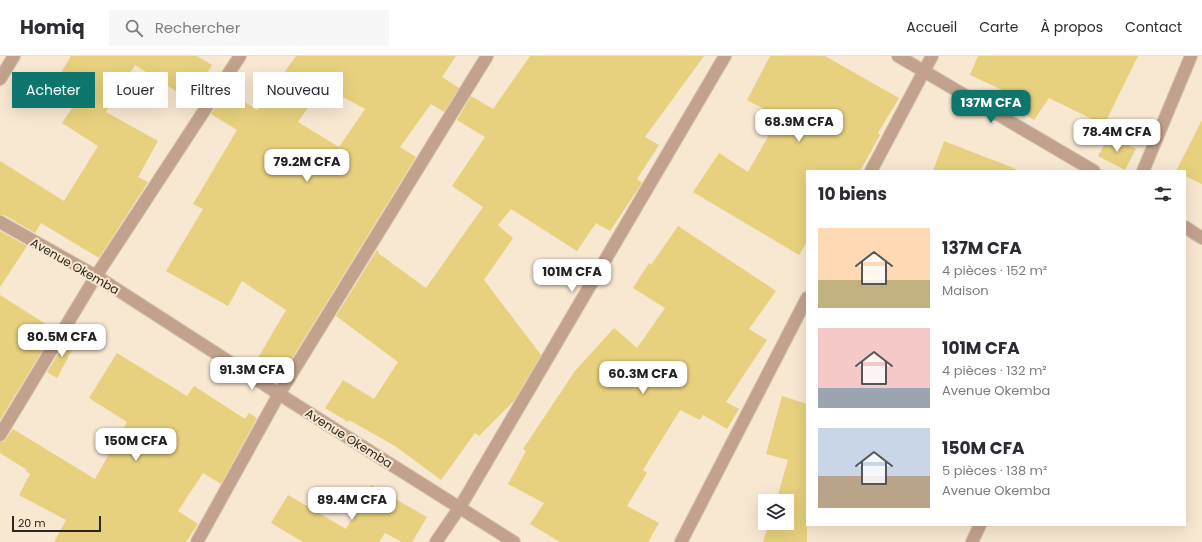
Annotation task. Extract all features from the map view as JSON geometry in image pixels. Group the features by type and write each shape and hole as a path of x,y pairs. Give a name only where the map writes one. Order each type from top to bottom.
{"street":[{"path":"0,79 14,56"},
{"path":"0,435 96,276 240,56"},
{"path":"197,542 279,394 487,56"},
{"path":"436,542 460,507 725,56"},
{"path":"898,56 1092,170"},
{"path":"872,170 923,70 932,56"},
{"path":"1143,170 1191,56"},
{"name":"Avenue Okemba","path":"0,222 96,276 279,394 514,542"},
{"path":"1186,228 1202,238"},
{"path":"681,542 806,300"},
{"path":"972,542 980,526"}],"building":[{"path":"71,56 197,56 212,65 208,72 176,72 176,91 168,86 168,72 146,72 135,65 131,72 103,72 103,108 108,108 106,112 158,141 138,177 148,182 99,258 41,223 35,233 4,215 0,215 0,161 64,201 98,146 62,123 72,108 95,108 95,72 61,72"},
{"path":"296,56 456,56 442,77 459,88 444,112 431,104 400,147 416,157 280,378 255,363 286,310 242,281 228,306 166,271 203,209 193,204 237,130 211,114 215,108 245,108 245,102 257,110 258,108 308,108 298,122 339,147 365,109 343,97 343,72 284,72"},
{"path":"530,56 704,56 645,137 659,145 637,179 642,183 610,231 596,223 577,251 511,209 498,225 513,238 484,280 541,355 514,401 479,436 475,433 441,480 395,446 349,420 348,422 325,408 343,380 374,399 398,362 336,316 377,250 379,252 378,253 426,288 483,207 452,186 485,137 457,120 471,96 493,109"},
{"path":"770,56 825,56 899,98 878,133 880,135 861,170 806,170 806,244 799,255 693,192 719,153 748,172 779,117 747,100"},
{"path":"978,56 1138,56 1104,125 1049,98 1034,120 1006,102 1011,94 970,75"},
{"path":"1202,120 1202,184 1186,176 1186,170 1177,170"},
{"path":"1110,135 1136,149 1125,170 1098,156"},
{"path":"944,141 1016,169 1016,170 933,170"},
{"path":"678,226 776,291 749,329 767,340 726,402 739,409 727,429 703,415 700,420 680,410 643,470 647,473 627,506 659,523 648,542 560,542 530,524 544,503 508,484 526,451 523,449 575,371 614,328 637,348 665,308 633,288 649,263 651,265"},
{"path":"0,231 27,246 0,287"},
{"path":"0,295 55,330 0,420"},
{"path":"68,338 76,343 57,378 47,372"},
{"path":"117,353 187,396 194,386 245,419 249,413 257,418 221,484 203,473 178,511 198,524 186,542 54,542 66,520 19,495 30,474 26,471 27,470 0,453 0,442 3,442 6,439 13,429 95,479 127,422 89,398"},
{"path":"782,396 806,404 807,542 763,542 767,530 794,530 794,494 778,494 788,460 766,454"},
{"path":"371,485 427,517 412,542 402,542 385,533 379,542 303,542 271,523 288,495 346,529"}]}
